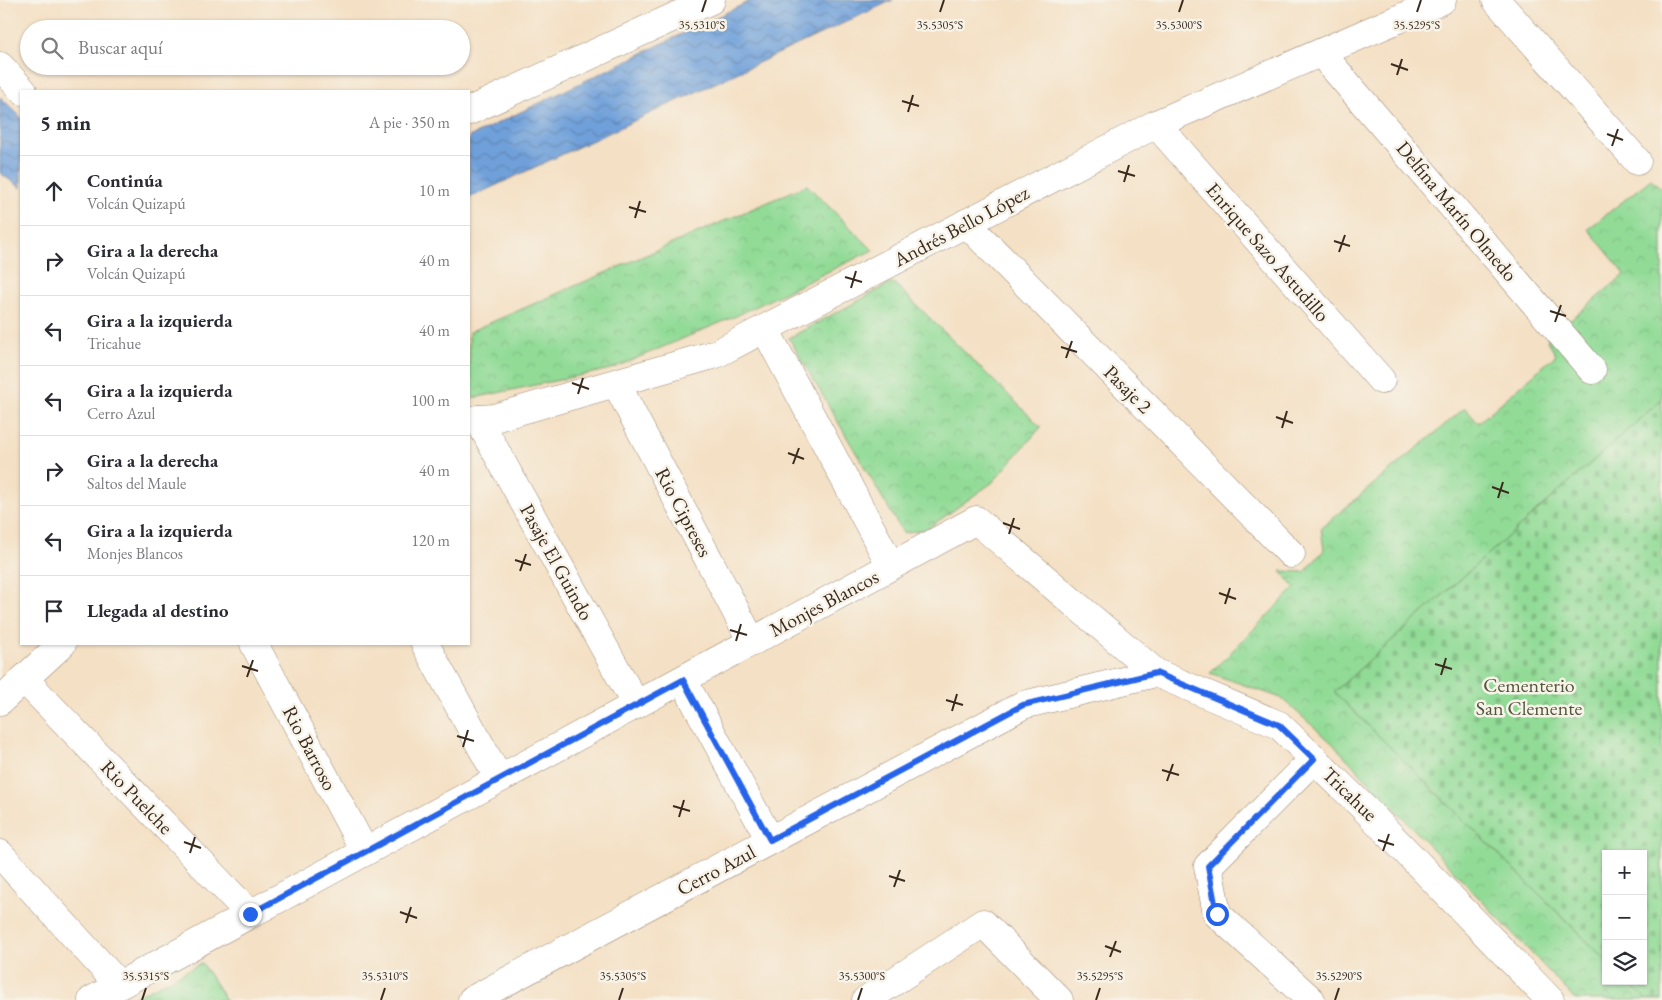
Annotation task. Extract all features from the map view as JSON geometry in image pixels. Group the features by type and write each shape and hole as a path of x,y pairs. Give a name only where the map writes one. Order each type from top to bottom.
{"street":[{"path":"470,110 711,0"},
{"name":"Andrés Bello López","path":"474,420 494,418 716,354 1156,124 1442,0"},
{"path":"1496,0 1636,161"},
{"name":"Delfina Marín Olmedo","path":"1321,53 1592,370"},
{"path":"0,66 22,90"},
{"name":"Enrique Sazo Astudillo","path":"1156,124 1381,380"},
{"name":"Pasaje 2","path":"966,223 1291,554"},
{"path":"765,329 891,566"},
{"name":"Rio Cipreses","path":"616,383 752,642"},
{"name":"Pasaje El Guindo","path":"474,420 636,705"},
{"name":"Monjes Blancos","path":"92,1000 976,520"},
{"name":"Tricahue","path":"976,520 1156,673 1279,725 1364,808 1550,1000"},
{"path":"0,702 61,645"},
{"name":"Rio Barroso","path":"255,645 365,852"},
{"path":"427,645 499,779"},
{"name":"Cerro Azul","path":"472,1000 1023,705 1156,673"},
{"name":"Rio Puelche","path":"24,679 250,914"},
{"path":"683,680 770,840"},
{"path":"1311,1000 1217,914 1208,866 1314,759"},
{"path":"0,854 119,985"},
{"path":"866,1000 983,923 1059,1000"}],"green space":[{"path":"1651,179 1662,189 1662,399 1334,692 1602,956 1602,985 1632,985 1647,1000 1576,1000 1331,742 1281,698 1210,673 1295,588 1281,571 1305,572 1324,550 1321,528 1465,408 1478,423 1556,355 1547,340 1625,274 1588,229"},
{"path":"807,185 873,250 736,316 611,369 470,399 470,332"},
{"path":"893,282 1041,427 993,482 927,529 903,533 789,338"},
{"name":"Cementerio San Clemente","path":"1662,399 1662,1000 1647,1000 1632,985 1647,985 1647,850 1602,850 1602,956 1334,692"},
{"path":"202,963 226,1000 129,1000"}],"water":[{"path":"752,0 893,0 470,198 470,137"},
{"path":"0,97 20,116 20,187 0,173"}],"route":[{"path":"250,914 683,680 770,840 1023,705 1156,673 1279,725 1314,759 1208,866 1217,914"}]}
